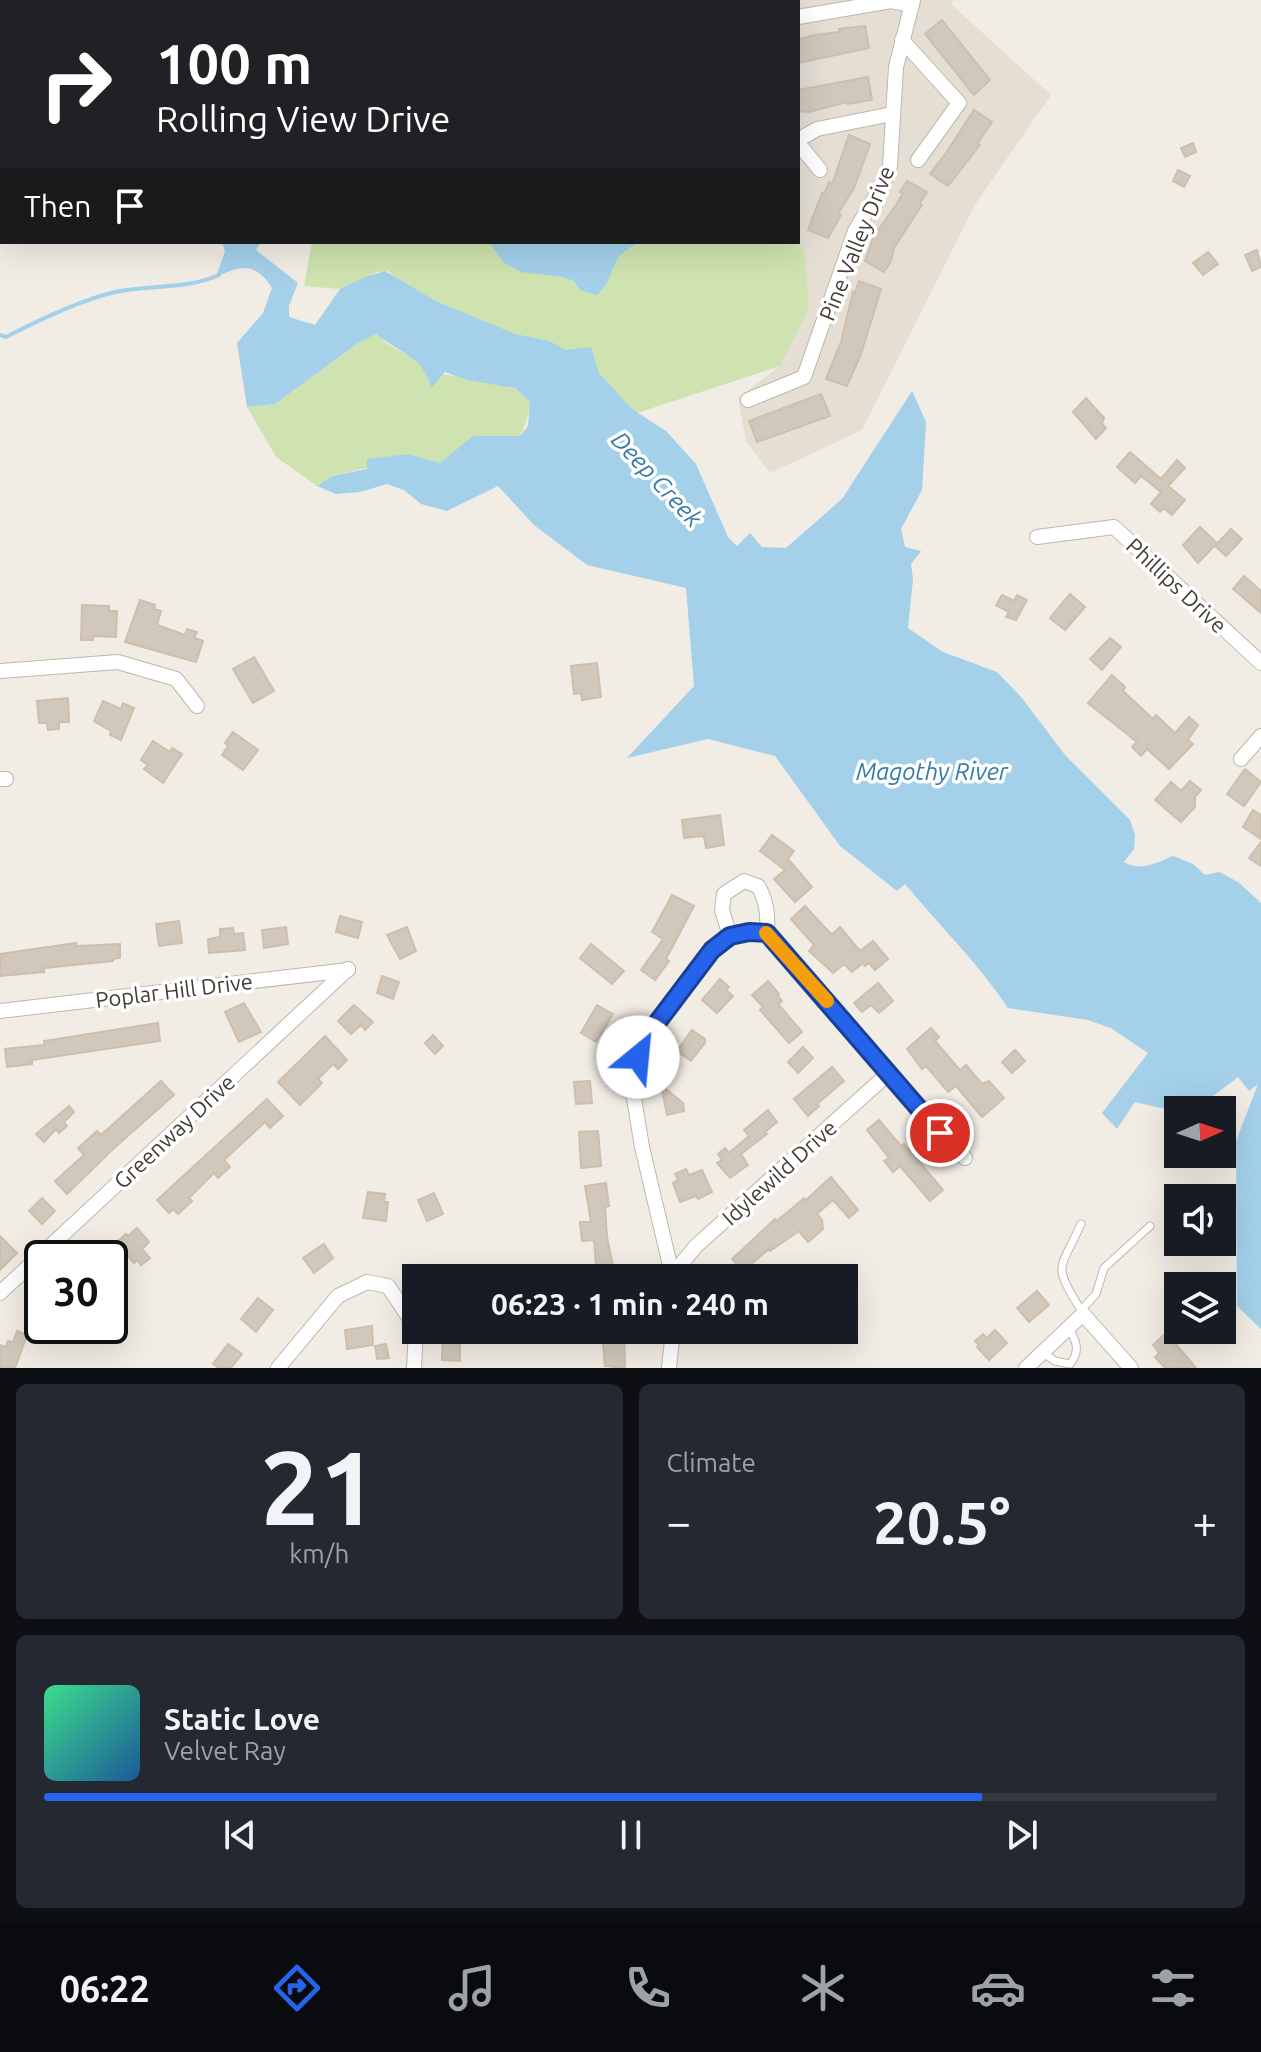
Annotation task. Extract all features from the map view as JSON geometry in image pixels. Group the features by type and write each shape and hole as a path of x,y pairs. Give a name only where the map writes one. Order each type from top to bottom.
{"street":[{"path":"800,17 891,1 913,2"},
{"name":"Pine Valley Drive","path":"748,400 804,377 855,231 890,166 893,90 913,2"},
{"path":"902,40 959,103 918,160"},
{"path":"800,141 817,129 892,114"},
{"path":"800,145 820,170"},
{"name":"Phillips Drive","path":"1037,537 1114,527 1261,663"},
{"path":"0,671 118,662 176,679 197,706"},
{"path":"1241,759 1261,736"},
{"path":"730,936 722,910 724,894 744,881 758,886 767,911 767,933 965,1158"},
{"path":"670,1264 633,1108 631,1080 647,1036 712,950 730,936 749,932 767,933"},
{"name":"Poplar Hill Drive","path":"0,1011 348,969"},
{"name":"Greenway Drive","path":"0,1293 348,969"},
{"name":"Idylewild Drive","path":"682,1264 696,1246 889,1073"},
{"path":"278,1368 338,1296 367,1282 388,1286 402,1308"},
{"path":"1026,1368 1082,1312 1131,1368"},
{"path":"414,1368 415,1344"},
{"path":"669,1368 672,1344"}],"lane":[{"path":"1081,1224 1066,1250 1062,1272 1082,1312 1096,1294 1104,1268 1150,1226"},
{"path":"1043,1353 1055,1361 1070,1364 1076,1358 1077,1345 1069,1328"}],"shaded area":[{"path":"800,0 953,0 952,5 1051,95 976,203 862,430 770,473 746,441 738,398 780,366 805,251 798,244"}],"green space":[{"path":"312,244 798,244 804,250 809,308 780,366 625,417 501,331 401,284 389,271 377,272 340,289 304,286"},
{"path":"376,334 387,344 412,357 428,373 473,379 518,390 530,402 520,437 473,436 440,464 408,454 367,460 367,468 332,476 317,486 276,457 247,407 275,404 358,343"}],"water":[{"name":"Magothy River","path":"223,244 260,244 256,250 298,283 289,306 289,317 315,325 340,289 385,271 434,300 515,334 549,341 566,350 591,347 599,373 632,409 666,431 696,464 728,537 737,546 750,533 762,547 786,548 842,499 912,391 926,422 922,490 901,529 905,547 921,551 911,564 913,579 908,628 943,652 997,672 1022,698 1065,755 1130,820 1135,835 1134,849 1124,862 1142,866 1173,856 1193,864 1205,875 1219,872 1238,882 1261,903 1261,1329 1237,1306 1236,1141 1258,1084 1249,1091 1238,1077 1213,1096 1164,1096 1164,1109 1135,1102 1117,1129 1102,1113 1148,1053 1111,1028 1088,1020 1008,1008 905,884 897,891 840,846 775,756 708,739 627,758 694,686 686,588 587,565 534,525 498,486 447,511 421,504 404,490 387,484 360,492 336,494 317,486 332,476 367,469 367,459 408,454 440,463 473,436 520,436 528,426 530,402 515,388 467,380 445,372 431,388 428,377 417,362 376,334 358,343 275,404 247,407 237,343 263,313 272,288 260,274 247,268 216,277 225,251"},
{"path":"490,244 635,244 619,257 607,284 596,295 580,290 574,281 563,277 521,272 504,263"}],"building":[{"path":"942,20 990,80 974,95 925,34"},
{"path":"865,26 869,48 800,63 800,39 840,32 839,29"},
{"path":"868,77 872,100 800,111 800,90"},
{"path":"974,110 992,122 977,144 980,145 948,186 930,174"},
{"path":"849,135 870,144 854,188 828,238 808,230 822,193 829,182 832,184"},
{"path":"1193,143 1196,152 1185,157 1181,148"},
{"path":"1178,170 1190,176 1184,187 1173,181"},
{"path":"907,181 927,192 894,248 884,272 865,261 874,236 896,205"},
{"path":"1257,250 1261,267 1252,271 1245,255"},
{"path":"1208,252 1218,264 1203,275 1193,263"},
{"path":"859,281 881,289 861,354 847,386 826,379 841,342 853,292"},
{"path":"821,394 830,416 757,442 749,421"},
{"path":"1086,398 1104,418 1102,424 1106,428 1096,439 1073,412"},
{"path":"1130,452 1161,479 1177,460 1185,468 1168,486 1185,500 1172,515 1164,508 1160,512 1151,504 1161,492 1141,476 1135,483 1117,467"},
{"path":"1200,527 1217,543 1198,563 1183,545"},
{"path":"1231,529 1242,539 1226,556 1215,546"},
{"path":"1244,576 1261,591 1261,613 1233,589"},
{"path":"1070,594 1085,607 1065,630 1050,618"},
{"path":"1002,595 1014,601 1017,595 1027,600 1016,620 1006,617 1009,612 996,605"},
{"path":"140,600 155,605 154,609 161,611 157,625 185,635 187,629 197,632 194,638 203,641 196,662 125,642"},
{"path":"82,605 109,606 109,611 117,611 116,637 93,636 93,640 81,640"},
{"path":"1110,638 1121,647 1102,670 1090,659"},
{"path":"254,657 274,691 253,703 233,669"},
{"path":"597,663 601,697 582,700 581,693 574,694 571,666"},
{"path":"1112,675 1125,687 1123,691 1153,719 1156,715 1175,733 1189,717 1198,725 1188,740 1193,744 1169,769 1147,749 1141,756 1132,747 1137,742 1088,703"},
{"path":"68,698 69,722 59,722 59,729 48,730 47,723 39,723 37,701"},
{"path":"103,701 121,709 123,703 134,708 121,740 94,721"},
{"path":"233,732 258,750 243,770 222,755 228,746 225,743"},
{"path":"153,741 170,752 172,748 182,754 163,783 144,769 148,765 141,760"},
{"path":"1245,769 1261,782 1244,806 1227,794"},
{"path":"1190,781 1201,790 1195,797 1195,807 1181,822 1155,800 1171,782 1181,791"},
{"path":"1253,810 1261,815 1261,839 1243,827"},
{"path":"720,815 724,845 706,848 704,836 684,838 682,820"},
{"path":"772,835 794,851 788,859 812,887 795,902 774,879 785,870 760,851"},
{"path":"1261,842 1261,866 1249,858"},
{"path":"672,895 694,906 666,959 669,961 655,980 641,970 663,939 652,932"},
{"path":"805,906 830,933 833,934 840,927 860,951 873,941 888,959 875,970 869,963 865,966 863,963 852,972 844,964 833,973 809,951 814,945 791,919"},
{"path":"340,916 362,922 358,938 336,932"},
{"path":"179,921 182,943 159,946 156,924"},
{"path":"286,927 288,944 264,948 262,930"},
{"path":"407,927 416,951 400,959 387,935"},
{"path":"233,928 234,934 243,933 245,950 209,953 208,939 220,937 220,929"},
{"path":"76,943 76,946 120,944 120,958 44,968 44,972 0,976 0,954"},
{"path":"591,944 624,971 612,984 580,958"},
{"path":"382,976 399,982 393,999 377,993"},
{"path":"720,979 733,996 717,1013 702,1000"},
{"path":"768,981 779,994 782,1001 778,1004 802,1032 789,1043 760,1010 763,1007 752,995"},
{"path":"878,983 893,1001 879,1013 871,1005 862,1012 854,1003"},
{"path":"244,1003 261,1032 239,1042 225,1012"},
{"path":"354,1005 373,1022 365,1030 361,1025 351,1034 338,1021"},
{"path":"597,1005 613,1014 596,1042 581,1033"},
{"path":"158,1023 160,1041 32,1060 32,1064 7,1067 5,1049 45,1045 44,1041"},
{"path":"931,1028 939,1037 935,1041 960,1070 966,1065 982,1084 989,1081 1004,1098 982,1117 956,1086 948,1092 926,1066 922,1069 907,1049"},
{"path":"692,1030 705,1039 705,1043 691,1061 677,1051"},
{"path":"433,1035 443,1046 435,1054 425,1043"},
{"path":"325,1036 347,1060 338,1069 333,1064 318,1079 322,1083 300,1105 278,1082"},
{"path":"803,1047 813,1058 798,1073 788,1062"},
{"path":"1015,1050 1025,1061 1012,1073 1002,1062"},
{"path":"832,1067 844,1081 808,1116 794,1099"},
{"path":"161,1081 174,1095 67,1194 55,1181 84,1155 78,1148 97,1131 101,1135"},
{"path":"590,1081 592,1103 576,1104 574,1082"},
{"path":"661,1085 683,1103 684,1111 667,1115"},
{"path":"267,1099 283,1116 270,1128 265,1122 224,1160 230,1167 218,1178 214,1173 178,1214 173,1209 169,1213 157,1200"},
{"path":"69,1106 74,1112 64,1122 67,1126 59,1133 56,1129 44,1142 36,1134"},
{"path":"768,1110 777,1122 741,1154 748,1165 730,1178 717,1163 722,1160 718,1154 725,1148 729,1153 749,1136 744,1130"},
{"path":"879,1120 943,1190 930,1201 900,1166 893,1172 884,1161 889,1158 867,1130"},
{"path":"598,1131 601,1166 581,1168 579,1132"},
{"path":"686,1169 689,1175 702,1170 712,1192 698,1199 696,1196 680,1202 673,1183 678,1180 675,1174"},
{"path":"831,1177 858,1210 849,1218 833,1200 817,1214 822,1220 823,1229 808,1242 799,1231 751,1264 737,1264 732,1259 775,1219 777,1221 804,1198 806,1200"},
{"path":"606,1183 609,1206 605,1207 607,1237 613,1264 596,1264 594,1240 582,1241 580,1222 591,1222 585,1186"},
{"path":"368,1192 385,1194 384,1202 388,1202 386,1221 363,1218"},
{"path":"434,1193 443,1214 427,1221 418,1200"},
{"path":"42,1198 55,1211 42,1224 29,1211"},
{"path":"137,1228 149,1242 142,1249 150,1258 141,1265 128,1256 128,1240 119,1240 126,1234 128,1236"},
{"path":"0,1236 17,1253 0,1270"},
{"path":"324,1244 333,1258 314,1273 303,1258"},
{"path":"1037,1291 1049,1305 1029,1322 1017,1308"},
{"path":"258,1298 273,1310 256,1332 241,1319"},
{"path":"372,1326 373,1345 347,1349 345,1330"},
{"path":"995,1330 1007,1343 989,1360 975,1341 983,1334 987,1338"},
{"path":"17,1331 24,1334 24,1343 15,1368 0,1367 0,1345 6,1347 8,1341 13,1342"},
{"path":"1164,1335 1164,1344 1176,1344 1196,1368 1165,1368 1155,1357 1159,1353 1153,1345"},
{"path":"228,1344 242,1354 231,1368 219,1368 213,1364"},
{"path":"386,1344 389,1358 377,1359 375,1346"},
{"path":"443,1344 460,1344 460,1361 442,1360"},
{"path":"603,1344 624,1344 625,1368 605,1366"}],"waterway":[{"name":"Deep Creek","path":"0,335 6,337 59,312 115,292 195,283 219,275"}],"slow traffic":[{"path":"766,933 827,1001"}],"route":[{"path":"638,1057 662,1013 712,950 724,939 739,933 767,933 940,1133"}]}
